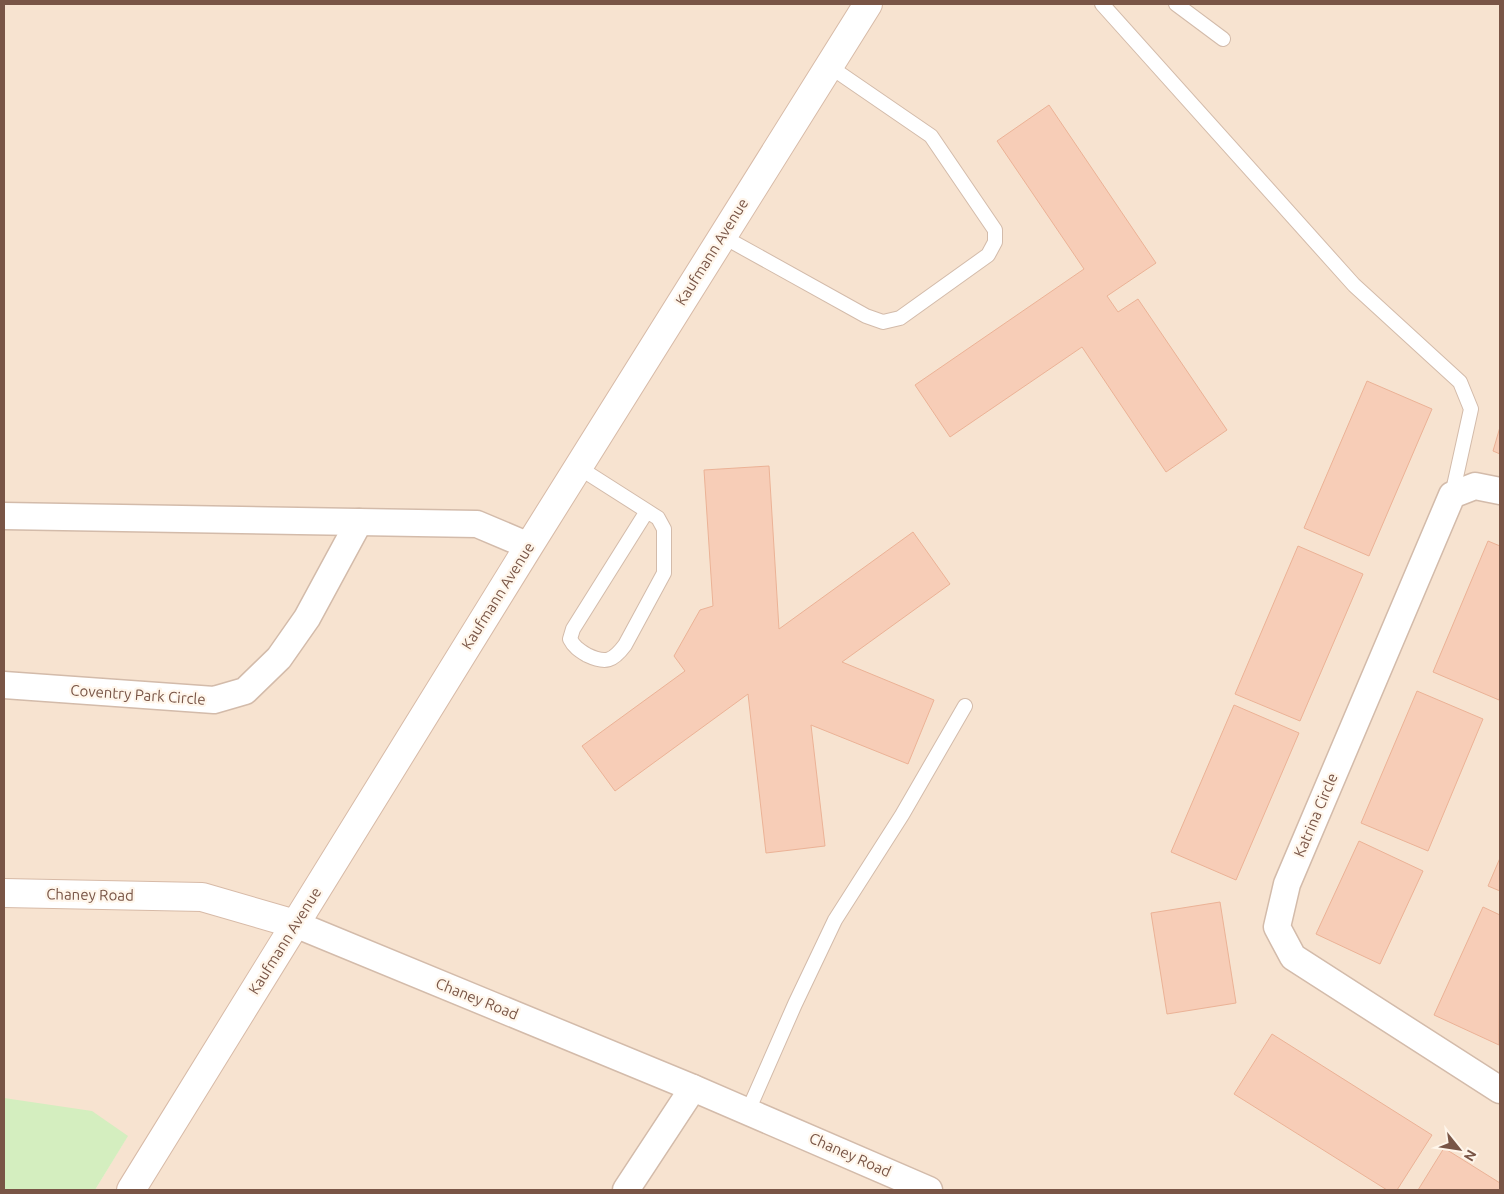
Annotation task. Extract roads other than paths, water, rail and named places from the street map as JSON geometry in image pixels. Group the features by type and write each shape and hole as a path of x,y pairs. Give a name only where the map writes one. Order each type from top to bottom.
{"main road":[{"name":"Kaufmann Avenue","path":"131,1190 294,924 868,4"},
{"name":"Chaney Road","path":"4,893 202,897 294,924"}],"street":[{"path":"1452,496 1475,486 1500,490"},
{"name":"Katrina Circle","path":"1452,496 1287,884 1277,927 1293,957 1500,1090"},
{"path":"4,516 477,524 529,546"},
{"name":"Coventry Park Circle","path":"4,685 214,700 245,691 274,664 290,644 307,618 359,522"},
{"name":"Chaney Road","path":"294,924 748,1111 929,1190"},
{"path":"626,1190 693,1088"}],"lane":[{"path":"1102,4 1354,285 1460,382 1471,409 1452,496"},
{"path":"1176,4 1223,40"},
{"path":"722,236 866,316 883,322 900,318 988,255 996,242 995,230 931,136 829,66"},
{"path":"578,467 646,510 658,518 664,529 664,573 625,645 617,655 607,660 599,661 574,647 570,639 573,629 646,510"},
{"path":"748,1111 795,1004 835,920 902,815 965,706"}]}
